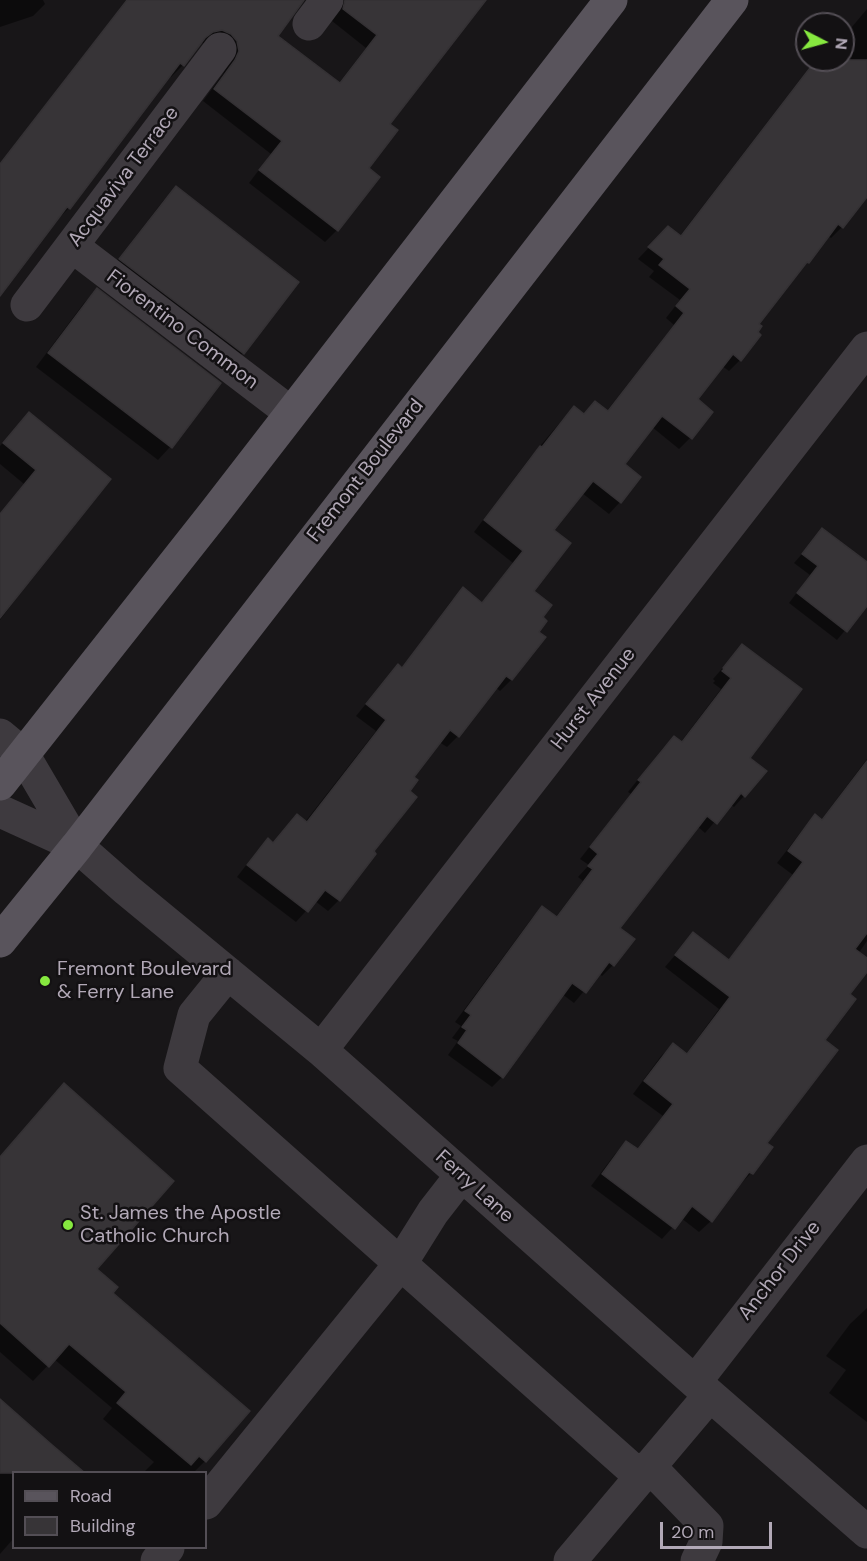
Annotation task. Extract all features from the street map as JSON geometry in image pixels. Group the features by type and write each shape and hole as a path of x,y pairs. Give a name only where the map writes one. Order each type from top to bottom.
{"main road":[{"name":"Fremont Boulevard","path":"0,941 77,846 732,0"},
{"path":"0,784 12,744 291,413 609,1"}],"street":[{"name":"Acquaviva Terrace","path":"27,305 220,49"},
{"name":"Fiorentino Common","path":"72,246 291,413"},
{"name":"Hurst Avenue","path":"321,1050 867,348"},
{"name":"Ferry Lane","path":"12,744 77,846"},
{"name":"Ferry Lane","path":"0,811 77,846 321,1050 702,1389 867,1532"},
{"path":"228,973 194,1016 180,1068 401,1263 707,1526 706,1542 696,1561"},
{"name":"Anchor Drive","path":"570,1561 645,1472 702,1389 867,1161"},
{"path":"207,1502 401,1263 461,1176"},
{"path":"157,1561 167,1549"}],"building":[{"path":"127,0 304,0 278,36 340,83 377,35 343,9 345,0 486,0 390,124 398,130 369,168 380,177 338,231 259,170 282,141 214,89 239,51 237,41 231,34 222,30 213,32 205,38 184,66 180,63 70,209 67,207 0,296 0,164"},
{"path":"855,60 867,60 867,197 843,228 838,224 759,324 762,326 758,332 761,335 741,361 733,354 698,399 713,412 692,439 662,416 625,464 641,477 621,503 593,481 554,530 571,543 534,591 552,605 543,617 547,621 539,632 546,637 512,680 506,676 459,737 450,730 414,777 418,780 410,791 417,797 374,851 376,854 340,901 325,890 308,912 247,865 268,838 273,843 297,814 307,822 386,720 366,704 398,664 402,668 463,587 482,603 523,551 484,520 540,446 542,447 574,406 584,414 595,401 608,411 684,313 676,306 690,289 659,265 664,259 648,247 668,226 681,236 807,72 855,72"},
{"path":"176,186 299,282 244,354 119,259"},
{"path":"97,288 221,383 172,448 48,353"},
{"path":"29,412 111,479 0,618 0,514 36,470 3,443"},
{"path":"822,528 867,562 867,606 847,632 797,593 818,566 802,554"},
{"path":"742,644 802,689 750,758 767,771 745,797 741,793 717,824 707,816 620,928 635,939 614,966 609,962 586,993 572,983 503,1078 458,1043 467,1030 462,1027 471,1015 465,1011 542,906 557,917 593,869 588,866 598,854 590,847 641,782 638,780 674,736 682,742 731,678 722,671"},
{"path":"867,761 867,933 855,949 867,958 867,972 850,994 856,999 825,1040 838,1050 767,1143 773,1147 753,1174 749,1172 712,1222 692,1206 675,1229 602,1174 626,1141 638,1149 673,1104 644,1081 673,1043 687,1054 730,997 675,955 693,932 729,960 803,862 788,851 815,814 822,820"},
{"name":"St. James the Apostle Catholic Church","path":"64,1083 174,1181 97,1269 118,1287 113,1293 250,1411 206,1462 199,1456 191,1465 117,1403 126,1392 69,1344 49,1367 0,1323 0,1157"},
{"path":"0,1399 83,1471 12,1471 12,1473 0,1473"}],"place":[{"name":"Fremont Boulevard & Ferry Lane","path":"45,981"},
{"name":"St. James the Apostle Catholic Church","path":"68,1225"}]}
